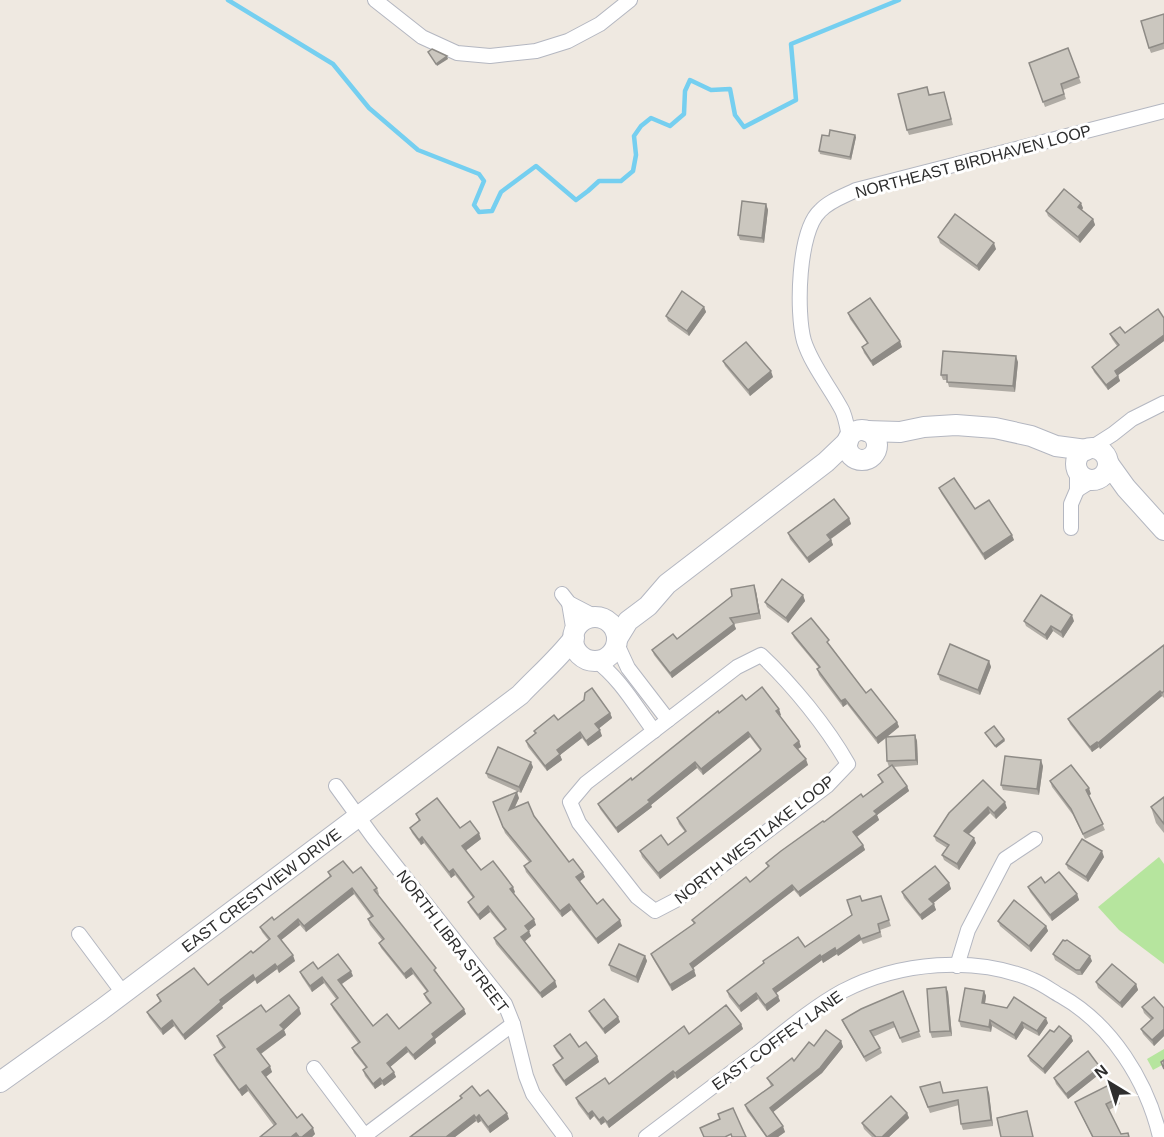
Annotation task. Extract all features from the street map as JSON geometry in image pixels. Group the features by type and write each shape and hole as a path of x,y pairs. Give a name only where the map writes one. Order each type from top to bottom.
{"street":[{"path":"375,0 422,37 457,52 490,56 537,51 568,41 600,24 630,0"},
{"name":"NORTHEAST BIRDHAVEN LOOP","path":"856,439 811,357 804,340 800,319 803,249 808,228 819,211 856,190 1164,111"},
{"path":"1071,528 1071,504 1090,467 1113,434 1132,418 1164,402"},
{"path":"593,660 609,656 628,621 648,606 667,584 856,439 924,427 956,425 995,428 1031,436 1056,446 1126,488 1164,530"},
{"path":"856,439 867,459 876,449 900,432"},
{"path":"574,636 582,621 619,610 640,596 667,584"},
{"path":"654,731 611,673 578,652 566,599 613,625 628,668 668,720"},
{"name":"EAST CRESTVIEW DRIVE","path":"520,695 544,669 562,654 574,636"},
{"name":"NORTH WESTLAKE LOOP","path":"761,655 778,671 837,745 848,764 827,786 687,892 655,911 637,897 579,823 570,802 586,783 668,720 736,667 761,655"},
{"name":"EAST CRESTVIEW DRIVE","path":"0,1082 123,993 520,695 571,665 593,660"},
{"name":"NORTH LIBRA STREET","path":"336,786 505,1004 533,1094 565,1137"},
{"path":"957,966 968,930 1005,859 1035,839"},
{"path":"79,934 123,993"},
{"name":"EAST COFFEY LANE","path":"646,1137 797,1022 843,991 892,972 924,966 996,969 1033,980 1073,1003 1100,1025 1132,1067 1154,1113 1160,1137"},
{"path":"314,1068 364,1136 513,1024"}],"green space":[{"path":"1159,857 1164,864 1164,964 1119,930 1098,907"},
{"path":"1164,1049 1164,1064 1153,1070 1147,1059"}],"building":[{"path":"1164,14 1164,43 1149,48 1141,21"},
{"path":"1068,48 1079,77 1061,84 1064,94 1043,102 1029,63"},
{"path":"432,49 447,56 436,64 428,52"},
{"path":"927,87 929,95 944,92 951,119 907,130 898,94"},
{"path":"830,130 855,135 850,157 819,151 822,135 829,136"},
{"path":"1064,189 1081,203 1078,207 1093,219 1078,237 1046,211"},
{"path":"742,201 766,204 762,238 738,235"},
{"path":"955,214 994,243 977,266 938,237"},
{"path":"682,291 704,307 687,331 666,316"},
{"path":"870,298 900,341 871,361 862,347 868,343 848,313"},
{"path":"1158,309 1164,318 1164,335 1115,371 1118,376 1106,385 1092,367 1119,345 1110,334 1120,327 1125,333"},
{"path":"746,342 771,371 748,390 723,361"},
{"path":"943,351 1016,356 1013,386 947,382 947,375 941,375"},
{"path":"954,478 975,509 989,500 1012,535 983,554 939,488"},
{"path":"834,499 849,518 827,535 831,540 807,558 788,533"},
{"path":"782,579 803,595 786,618 765,602"},
{"path":"754,585 759,613 730,618 734,624 670,673 652,650 673,634 677,639 732,596 731,589"},
{"path":"1041,595 1072,615 1061,632 1051,626 1045,635 1024,621"},
{"path":"811,618 866,693 871,689 897,722 876,738 845,699 841,701 817,669 820,667 792,633"},
{"path":"950,644 989,661 978,690 938,674"},
{"path":"1164,645 1164,691 1162,693 1160,691 1098,743 1090,747 1068,719"},
{"path":"762,687 779,709 776,711 799,741 794,745 806,759 658,873 640,851 661,835 668,845 686,831 677,818 760,751 761,749 748,732 701,769 695,762 648,800 650,802 616,828 598,804 631,778 632,780 718,711 719,713 742,695 746,700"},
{"path":"592,688 610,713 595,724 600,730 586,741 580,732 557,750 560,754 545,766 526,741 536,733 534,731 554,715 558,720 584,700 585,693"},
{"path":"994,726 1004,739 995,746 985,733"},
{"path":"915,735 916,760 887,761 886,737"},
{"path":"498,747 531,762 519,787 486,773"},
{"path":"1005,756 1041,760 1037,789 1001,785"},
{"path":"892,765 907,786 874,811 877,814 853,832 863,845 798,892 792,885 690,964 694,970 670,985 651,954 695,923 692,920 746,877 750,882 769,866 766,863 781,851 861,794 863,797 883,782 878,775"},
{"path":"1071,765 1089,788 1086,790 1103,824 1083,834 1071,809 1050,781"},
{"path":"983,780 1005,802 994,813 988,807 964,831 974,838 957,864 942,855 949,845 934,836 949,813"},
{"path":"517,792 509,810 528,802 534,816 569,862 573,859 583,872 576,877 597,904 603,899 620,920 596,939 569,904 560,911 524,866 531,861 503,827 493,802"},
{"path":"1164,797 1164,824 1151,807"},
{"path":"437,798 460,828 470,821 479,833 462,846 481,870 493,861 513,887 510,889 534,919 525,926 529,931 521,937 555,981 540,993 494,938 506,929 488,906 478,915 468,902 474,897 453,869 449,872 422,837 419,840 410,828 420,820 416,814"},
{"path":"1082,839 1102,851 1086,877 1066,864"},
{"path":"343,861 353,873 361,867 377,888 374,890 436,968 434,970 464,1009 432,1034 434,1037 413,1055 406,1047 387,1063 394,1072 382,1081 380,1078 373,1084 363,1070 367,1067 352,1048 360,1042 331,1004 338,998 322,977 310,986 300,972 313,962 318,969 338,954 351,971 338,980 373,1026 387,1014 399,1029 431,1003 424,994 428,991 411,968 404,974 379,943 384,939 368,919 373,916 352,888 304,926 298,919 278,936 293,955 277,967 275,964 255,979 253,975 220,1000 221,1002 183,1035 172,1020 161,1029 147,1012 161,1001 157,995 194,968 208,985 251,951 253,953 270,939 260,927 272,917 274,920 331,876 328,872"},
{"path":"935,866 949,883 929,899 934,904 920,915 902,892"},
{"path":"1059,872 1077,894 1050,915 1028,887 1041,877 1045,883"},
{"path":"860,896 862,901 881,896 889,920 878,924 880,932 861,939 859,935 836,951 835,948 821,957 820,955 773,989 778,996 765,1005 756,993 739,1006 727,991 764,963 763,961 798,937 805,947 852,915 847,900"},
{"path":"1014,900 1046,926 1029,946 998,921"},
{"path":"1063,940 1067,940 1090,956 1080,970 1076,970 1053,954"},
{"path":"619,944 645,956 636,977 609,965"},
{"path":"1112,964 1136,984 1120,1003 1096,982"},
{"path":"946,987 950,1031 930,1032 927,989"},
{"path":"965,988 984,991 982,1003 1007,1008 1014,997 1046,1018 1037,1031 1022,1022 1014,1035 990,1020 989,1027 959,1021"},
{"path":"903,991 919,1031 900,1038 893,1022 870,1031 880,1048 864,1057 842,1020"},
{"path":"289,995 299,1008 280,1025 284,1029 257,1049 270,1066 262,1072 297,1118 302,1114 313,1128 302,1137 296,1133 291,1137 260,1137 276,1124 246,1085 239,1090 214,1055 225,1047 217,1036 261,1005 266,1012"},
{"path":"1154,997 1164,1008 1164,1029 1152,1040 1141,1029 1153,1018 1142,1007"},
{"path":"604,999 618,1017 603,1029 589,1011"},
{"path":"726,1005 741,1024 675,1073 673,1071 607,1122 603,1117 599,1120 592,1111 588,1114 576,1098 605,1078 609,1084 684,1026 689,1034"},
{"path":"1059,1026 1071,1036 1043,1069 1028,1056 1050,1030 1054,1032"},
{"path":"826,1030 841,1041 820,1068 770,1108 783,1126 767,1137 745,1105 773,1085 767,1078 792,1058 794,1061 809,1042 814,1046"},
{"path":"570,1034 579,1047 586,1042 597,1056 564,1081 553,1065 563,1058 554,1046"},
{"path":"1088,1051 1100,1067 1066,1094 1054,1078"},
{"path":"940,1082 943,1093 987,1087 991,1120 961,1124 958,1100 928,1107 920,1087"},
{"path":"1111,1084 1118,1098 1106,1104 1121,1134 1128,1133 1129,1137 1093,1137 1075,1102"},
{"path":"472,1086 480,1096 488,1090 507,1113 488,1127 479,1115 476,1118 474,1115 446,1137 410,1137 462,1098 460,1096"},
{"path":"891,1096 907,1113 882,1137 876,1137 862,1123"},
{"path":"733,1108 746,1137 732,1137 731,1134 725,1137 704,1137 700,1128 720,1119 718,1114"},
{"path":"1027,1111 1033,1137 1001,1137 997,1118"}],"waterway":[{"path":"228,0 333,64 369,108 418,150 479,174 484,181 474,205 479,212 492,211 501,192 536,166 576,200 599,181 621,181 633,171 636,155 634,136 651,118 670,126 684,114 685,91 690,80 711,90 730,89 735,115 744,127 796,100 791,44 899,0"}]}
